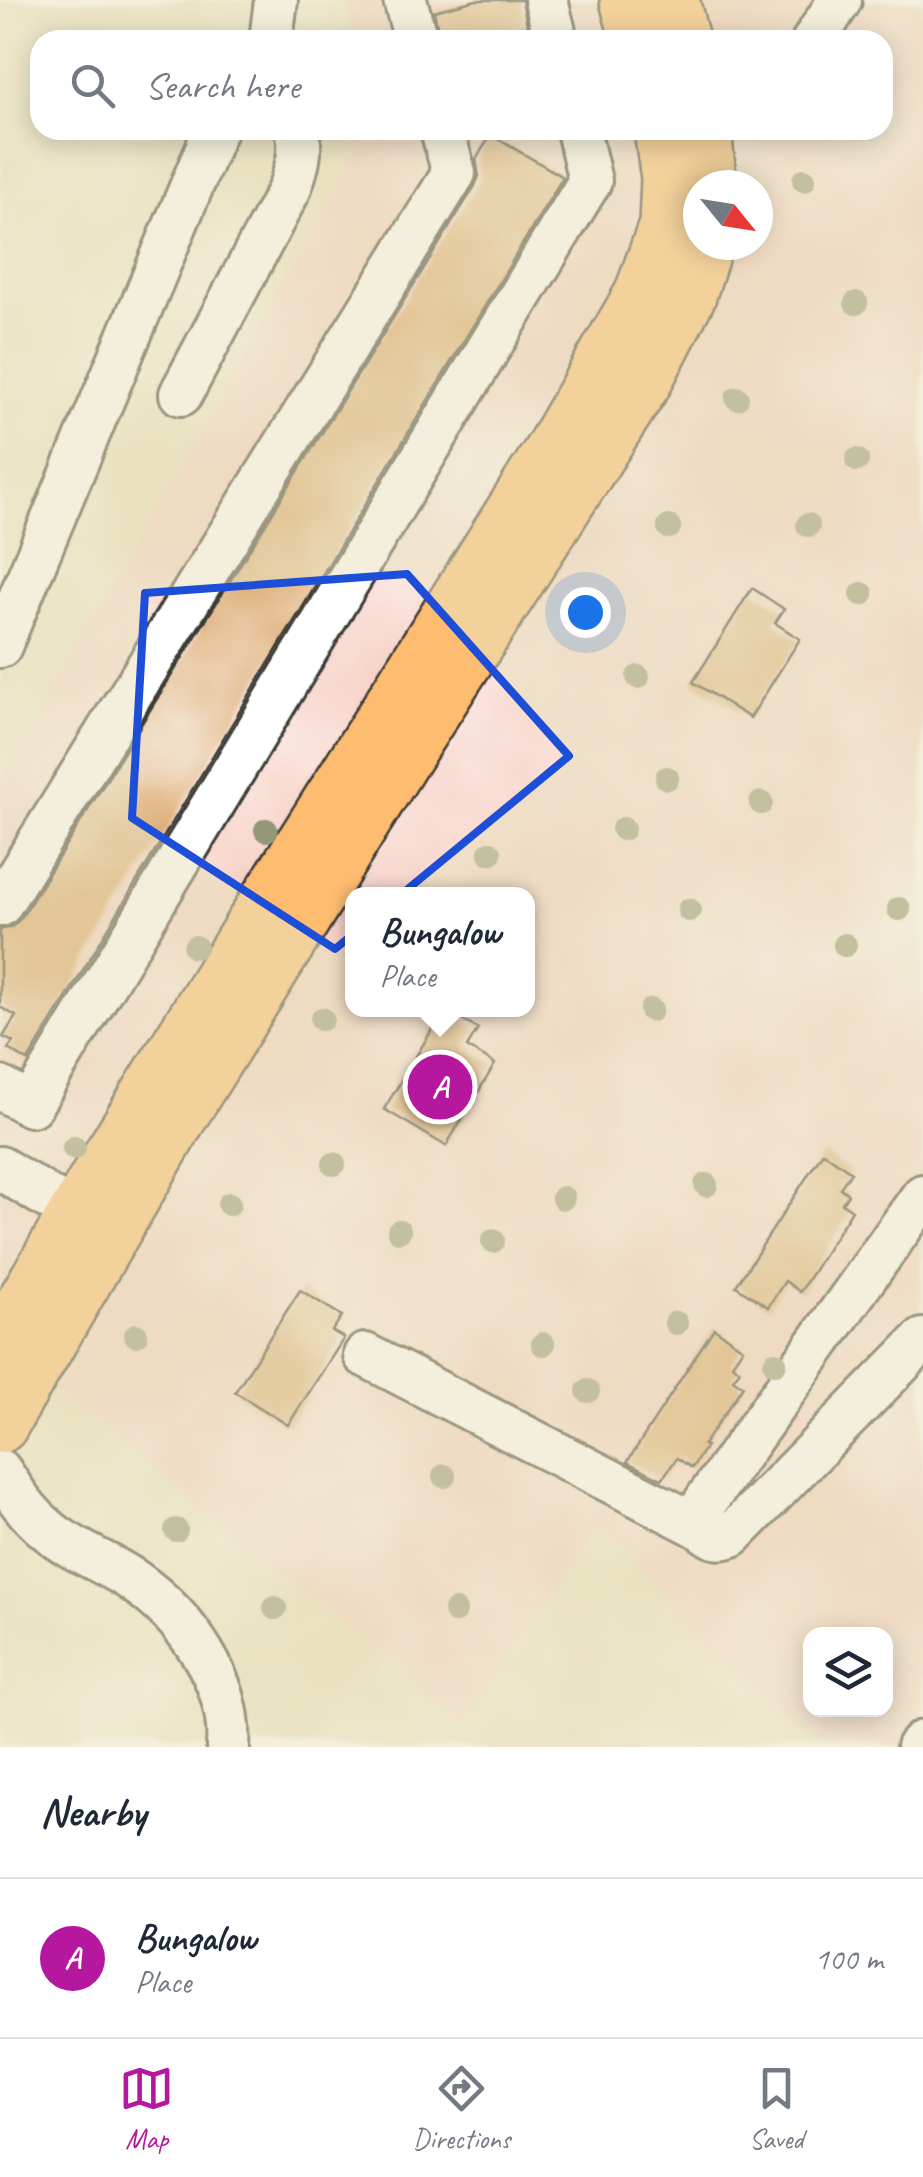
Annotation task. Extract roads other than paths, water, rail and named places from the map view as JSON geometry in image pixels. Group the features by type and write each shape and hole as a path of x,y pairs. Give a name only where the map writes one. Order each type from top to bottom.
{"highway":[{"path":"628,0 636,30"},
{"path":"670,0 678,30"},
{"path":"0,1344 382,717 552,451 642,295 666,225 669,178 702,145"},
{"path":"0,1425 177,1120 644,381 688,294 699,260"}],"street":[{"path":"272,30 276,0"},
{"path":"405,0 413,30"},
{"path":"546,0 554,30"},
{"path":"820,30 840,0"},
{"path":"0,646 211,140"},
{"path":"181,394 289,190 300,140"},
{"path":"0,905 454,174 445,140"},
{"path":"0,1088 32,1105 590,181 580,140"},
{"path":"0,1168 76,1214"},
{"path":"700,1527 699,1517 706,1501 923,1196"},
{"path":"364,1355 722,1539 732,1535 923,1340"},
{"path":"0,1470 24,1509 52,1534 136,1582 207,1658 225,1698 230,1726 228,1747"}],"place":[{"name":"Bungalow","path":"440,1087"}]}
